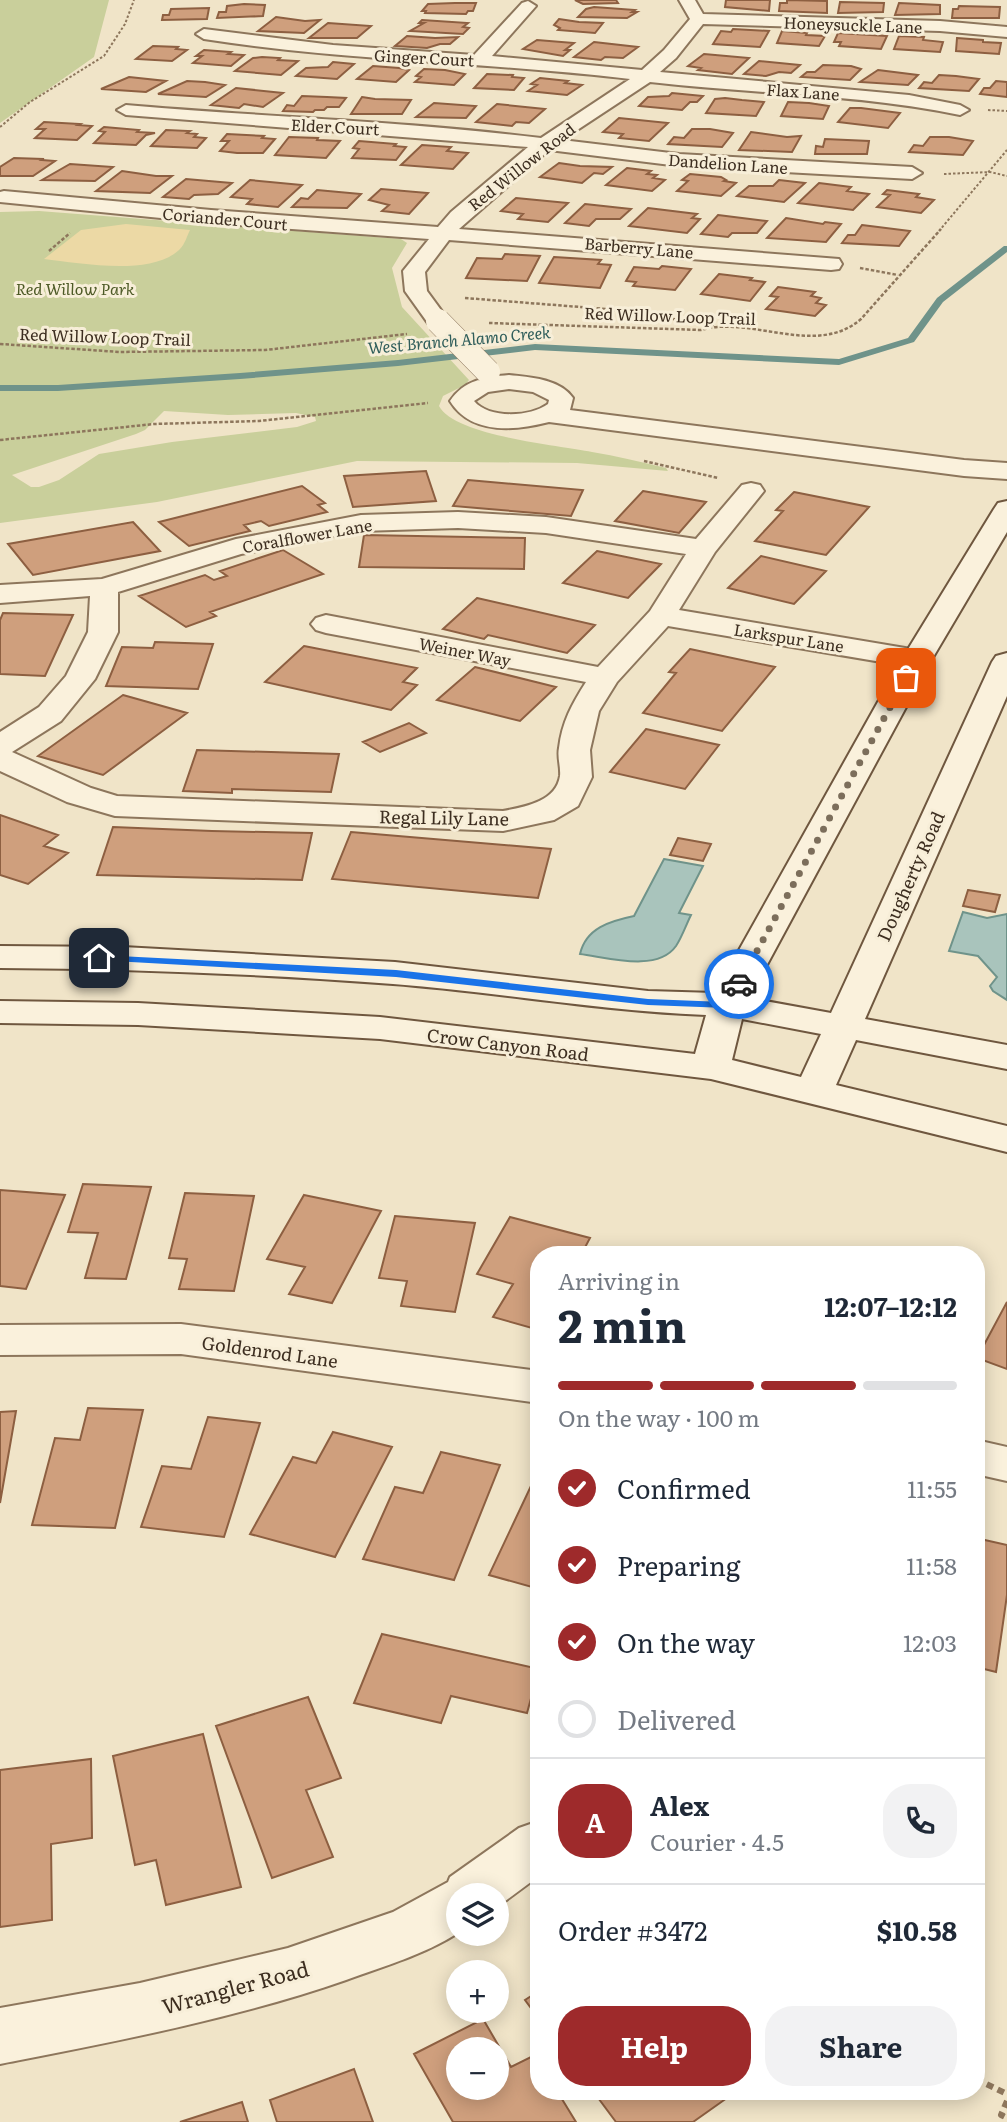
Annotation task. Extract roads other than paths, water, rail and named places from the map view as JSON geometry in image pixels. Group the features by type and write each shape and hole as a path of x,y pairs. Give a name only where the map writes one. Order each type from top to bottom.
{"street":[{"path":"687,0 698,19"},
{"path":"479,60 528,6"},
{"name":"Honeysuckle Lane","path":"698,19 940,26 1007,32"},
{"name":"Red Willow Road","path":"494,378 438,321 418,294 414,271 458,216 544,144 645,77 670,54 698,19"},
{"name":"Ginger Court","path":"204,34 274,46 551,65 645,77"},
{"name":"Flax Lane","path":"645,77 863,95 927,102 960,110"},
{"name":"Elder Court","path":"126,110 256,122 457,134 544,144"},
{"name":"Dandelion Lane","path":"544,144 679,160 912,173"},
{"name":"Coriander Court","path":"4,197 244,220 446,233"},
{"name":"Barberry Lane","path":"446,233 666,248 831,264"},
{"path":"1007,464 971,453 555,406 523,420 492,419 470,412 462,401 470,391 494,378 538,386 555,406 964,468 1007,471"},
{"name":"Regal Lily Lane","path":"0,759 79,795 115,806 503,821 541,813 566,799 576,777 574,750 583,711 604,677 661,616 703,548 751,491"},
{"path":"712,1067 727,1005 917,659 1007,509"},
{"name":"Coralflower Lane","path":"0,594 104,587 236,547 361,523 458,520 546,525 703,548"},
{"path":"0,746 50,714 80,679 103,632 104,587"},
{"name":"Larkspur Lane","path":"661,616 917,659"},
{"name":"Weiner Way","path":"326,624 604,677"},
{"name":"Dougherty Road","path":"814,1092 1007,662"},
{"path":"0,957 124,958 396,973 648,1002 727,1005 1007,1057"},
{"name":"Crow Canyon Road","path":"0,1012 138,1014 380,1028 712,1067 1007,1139"},
{"name":"Goldenrod Lane","path":"0,1340 181,1339 530,1386"},
{"path":"985,1460 1007,1464"},
{"path":"487,1883 530,1852"},
{"name":"Wrangler Road","path":"0,2036 141,2010 288,1975 411,1932 446,1910"}],"water":[{"path":"664,859 703,866 679,913 691,915 676,946 657,959 644,961 580,954 588,938 600,927 634,916"},
{"path":"963,912 987,918 1007,914 1007,1000 993,991 990,986 997,977 978,956 949,951"}],"waterway":[{"name":"West Branch Alamo Creek","path":"0,388 58,388 240,376 398,363 535,347 839,362 911,340 940,300 1007,248"}],"park label":[{"name":"Red Willow Park","path":"75,288"}]}
